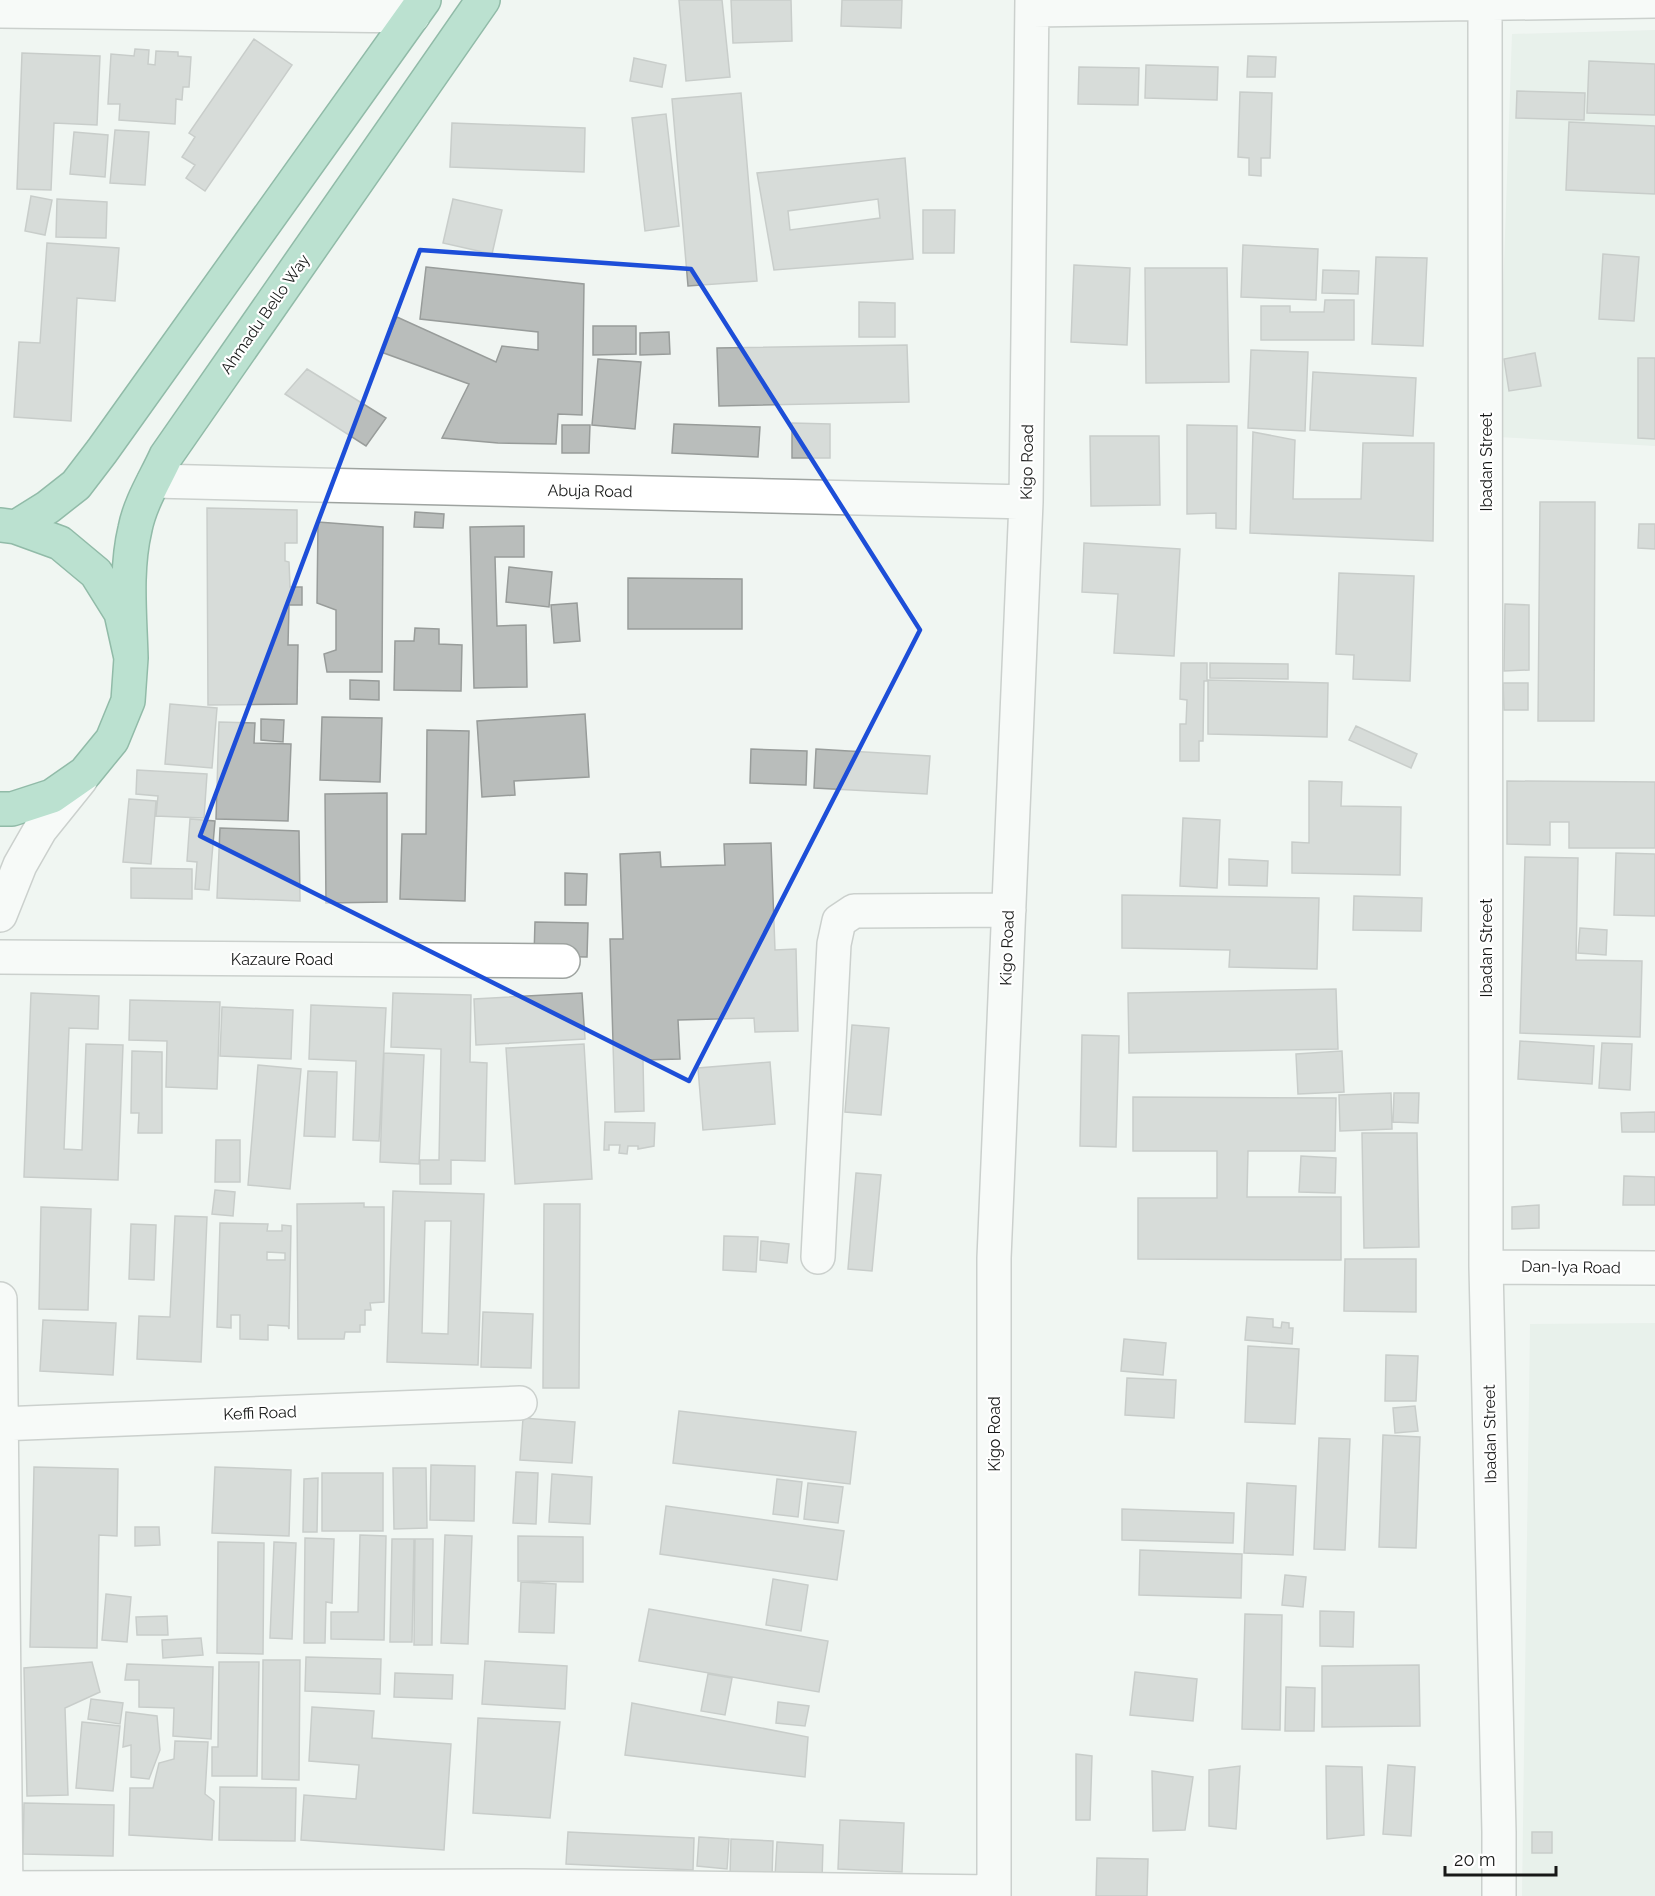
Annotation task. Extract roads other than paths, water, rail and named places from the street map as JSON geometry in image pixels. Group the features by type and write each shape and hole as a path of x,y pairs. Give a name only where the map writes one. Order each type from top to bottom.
{"main road":[{"name":"Ahmadu Bello Way","path":"131,658 129,568 135,528 147,495 166,456 483,0"},
{"path":"8,526 48,507 76,485 418,8"},
{"path":"0,809 12,809 52,796 86,773 112,740 128,700 131,658 121,613 96,573 60,543 8,526"}],"street":[{"path":"1032,5 1655,1"},
{"name":"Ibadan Street","path":"1485,2 1486,1267 1499,1799 1499,1896"},
{"name":"Kigo Road","path":"994,1894 994,1258 1026,502 1032,5"},
{"path":"0,11 418,8"},
{"name":"Abuja Road","path":"154,481 1026,502"},
{"path":"0,915 20,865 40,830 86,773"},
{"path":"818,1257 834,944 839,921 854,911 1009,910"},
{"name":"Kazaure Road","path":"0,957 563,961"},
{"name":"Dan-Iya Road","path":"1486,1267 1655,1268"},
{"path":"0,1299 4,1890 524,1886 994,1894"},
{"name":"Keffi Road","path":"1,1424 520,1402"}]}
